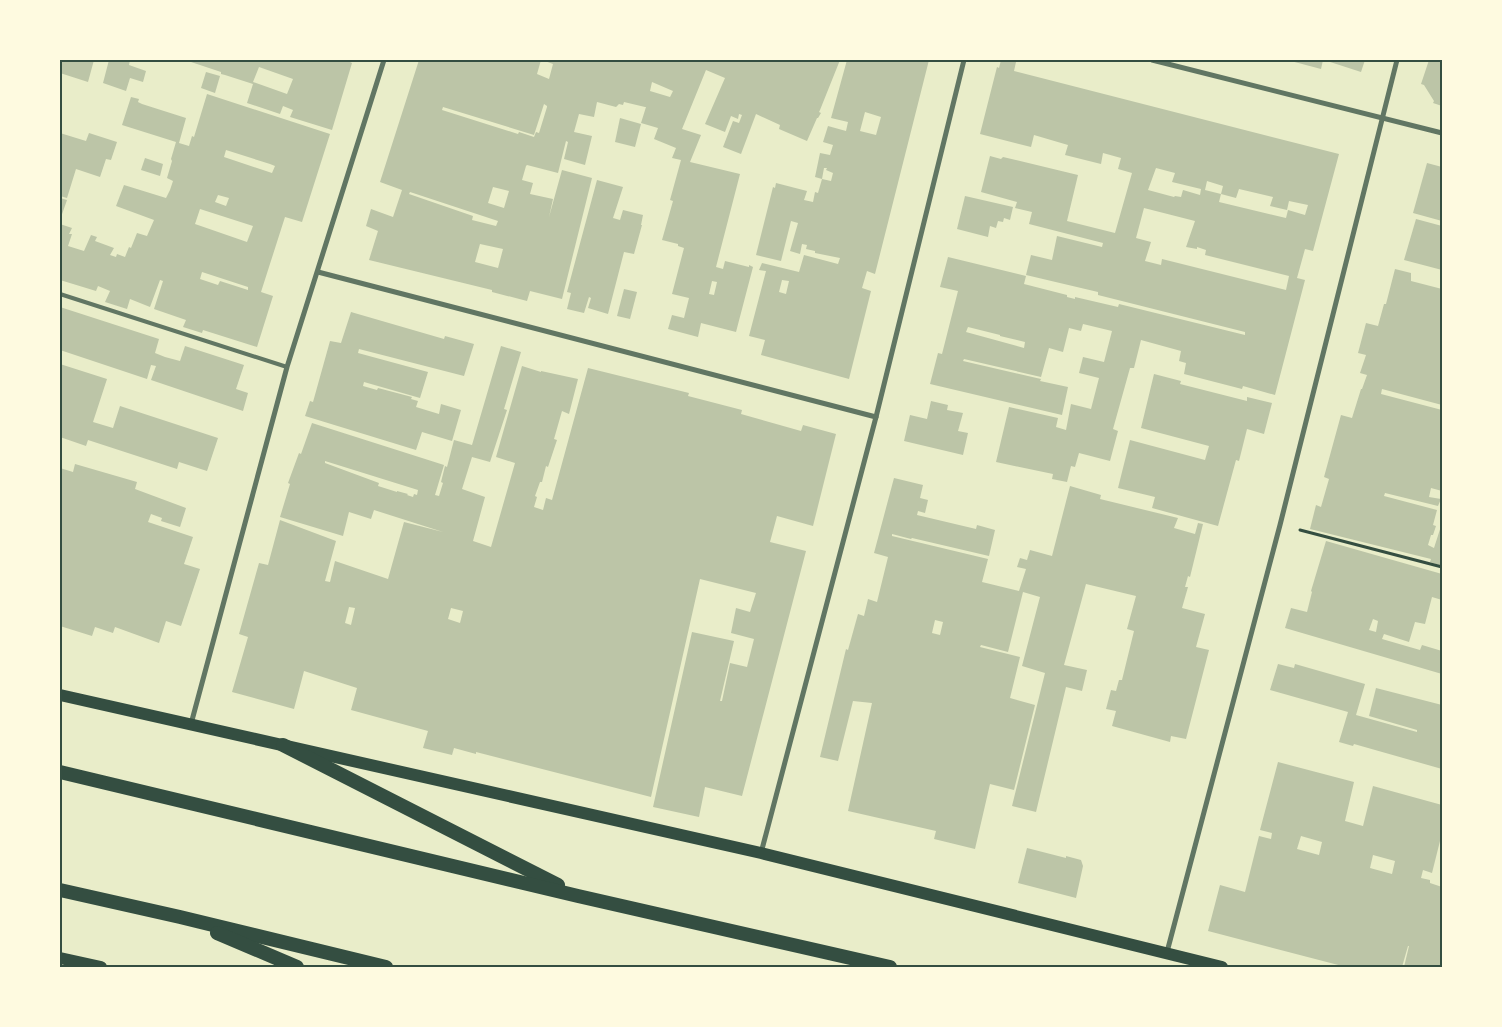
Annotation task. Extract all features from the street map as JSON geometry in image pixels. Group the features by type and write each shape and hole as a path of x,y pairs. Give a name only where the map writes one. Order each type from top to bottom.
{"highway":[{"path":"283,745 578,896"},
{"path":"60,772 578,896 890,967"},
{"path":"60,890 386,967"},
{"path":"180,917 297,967"}],"main road":[{"path":"60,695 761,853 1222,967"},
{"path":"60,958 101,967"}],"street":[{"path":"191,724 286,367 318,272 384,60"},
{"path":"761,853 876,417 964,60"},
{"path":"1152,60 1442,133"},
{"path":"1167,952 1280,525 1396,60"},
{"path":"318,272 876,417"}],"lane":[{"path":"60,294 286,367"}],"path":[{"path":"1280,525 1442,567"}],"building":[{"path":"60,60 94,60 88,82 60,73"},
{"path":"109,60 130,60 129,65 146,71 143,82 130,78 126,91 103,83"},
{"path":"185,60 348,60 352,63 332,130 290,117 293,110 283,106 280,114 247,103 253,84 221,74 221,72","holes":["259,67 293,79 287,94 253,82"]},
{"path":"419,60 541,60 537,74 549,79 553,64 542,60 840,60 819,112 821,113 807,141 779,129 780,125 756,114 741,154 723,147 733,121 739,123 742,115 739,114 738,119 731,116 725,132 705,124 725,78 706,70 682,129 701,135 690,162 740,174 716,267 723,269 725,261 753,267 736,332 701,323 698,337 668,329 672,315 684,318 689,298 672,294 684,248 678,246 678,244 662,240 673,201 670,200 681,160 672,158 676,148 654,139 658,128 641,123 646,107 624,102 623,105 619,104 616,107 597,102 594,117 579,114 574,132 592,136 585,165 564,159 568,142 566,141 558,173 526,166 522,180 533,183 530,194 553,199 549,217 562,170 592,178 562,299 530,291 527,301 492,292 492,290 369,260 378,231 366,226 371,209 393,217 402,190 380,182","holes":["652,82 673,91 670,97 650,91","544,104 547,106 539,133 536,132 534,137 519,132 518,134 442,110 443,107 534,135","493,187 509,191 504,208 488,203","410,192 498,221 496,226 472,220 473,216 409,194","480,244 503,249 498,268 475,262","712,281 717,282 714,295 709,294"]},
{"path":"847,60 929,60 875,274 867,271 862,288 871,291 849,379 761,355 765,340 749,336 766,271 759,270 762,263 799,272 804,255 838,264 840,258 815,253 815,251 806,249 807,245 802,244 800,254 790,251 798,223 791,221 781,261 756,255 773,187 775,188 776,183 807,191 804,200 813,202 815,192 818,193 822,179 815,177 820,153 830,155 833,145 823,142 828,126 846,131 848,122 831,118","holes":["865,112 881,117 876,135 860,131","824,168 833,173 831,181 822,179","782,280 789,281 786,294 779,292"]},
{"path":"1001,60 1016,62 1014,71 1339,154 1313,251 1305,249 1297,278 1305,280 1275,395 1243,386 1242,389 1184,374 1186,363 1179,361 1181,351 1141,340 1134,368 1130,368 1113,429 1118,431 1110,461 1079,453 1075,467 1071,466 1067,482 1052,479 1053,474 996,462 1009,407 1058,418 1056,427 1066,430 1071,404 1091,409 1099,378 1079,373 1083,357 1104,362 1112,331 1083,324 1081,331 1069,328 1063,352 1049,348 1041,377 964,359 963,361 1068,387 1062,415 930,384 938,353 942,354 958,291 940,287 948,257 1026,276 1024,284 1067,295 1067,297 1075,299 1075,297 1118,307 1119,304 1245,335 1245,332 1098,295 1098,292 1026,275 1031,255 1052,260 1057,236 1102,247 1103,243 1029,224 1032,212 1015,208 1017,202 981,192 990,156 1001,159 1003,157 1078,175 1067,221 1115,233 1132,173 1118,169 1121,158 1103,153 1101,164 1065,155 1068,145 1034,135 1031,147 980,134 997,67 999,68","holes":["1156,168 1175,173 1172,182 1201,189 1200,195 1183,190 1181,197 1148,190","1207,181 1223,186 1221,194 1205,190","1239,189 1273,197 1270,206 1287,210 1289,201 1308,205 1305,215 1288,210 1286,218 1219,202 1221,194 1236,198","1144,208 1195,221 1186,247 1197,249 1197,247 1206,250 1205,255 1289,276 1286,290 1162,259 1161,265 1145,261 1151,242 1136,238","968,327 1000,335 1025,342 1024,348 966,332"]},
{"path":"1287,60 1323,60 1321,69"},
{"path":"1324,60 1365,60 1361,72"},
{"path":"1429,60 1442,61 1442,106 1433,103 1434,101 1424,85 1421,84"},
{"path":"206,72 220,76 215,93 201,88"},
{"path":"207,94 330,134 302,222 285,217 261,292 273,296 257,347 203,330 202,333 183,327 186,320 154,309 163,281 160,280 150,307 130,299 127,309 105,302 110,291 98,286 96,291 60,280 60,224 72,228 69,234 72,234 68,246 84,251 91,235 97,237 95,241 114,248 110,255 116,257 117,254 125,257 137,233 147,236 154,220 116,206 124,185 166,198 170,190 173,181 167,178 176,142 122,125 131,97 139,99 138,102 142,104 186,118 179,143 189,146 192,136 194,137","holes":["226,150 275,166 272,173 224,157","218,195 229,198 226,206 215,202","200,209 253,226 247,242 195,224","202,272 248,287 248,290 220,281 218,285 200,279"]},
{"path":"620,118 641,124 635,147 615,142"},
{"path":"60,133 86,141 89,133 117,142 111,160 106,159 100,177 76,169 67,198 60,196"},
{"path":"145,158 163,164 160,176 141,170"},
{"path":"1427,163 1442,167 1442,221 1413,213"},
{"path":"597,180 623,187 613,218 620,220 623,210 643,215 634,254 624,252 608,314 588,308 591,298 589,297 584,313 567,309 571,293 567,292"},
{"path":"965,196 1013,207 1010,220 1004,218 1003,222 998,221 996,228 990,226 988,237 957,229"},
{"path":"60,198 67,200 60,220"},
{"path":"1416,219 1442,226 1442,270 1404,260"},
{"path":"1395,269 1411,273 1411,281 1442,289 1442,405 1382,389 1381,394 1442,410 1442,491 1431,488 1429,497 1441,499 1438,506 1385,493 1384,496 1437,510 1433,525 1436,526 1428,545 1434,548 1442,523 1442,566 1430,562 1431,559 1310,529 1316,505 1321,507 1329,479 1324,477 1341,415 1352,418 1367,375 1360,373 1366,355 1358,353 1366,323 1378,326"},
{"path":"624,289 637,292 630,319 617,316"},
{"path":"60,307 159,339 155,353 165,357 180,361 185,346 244,365 236,389 248,393 243,411 151,380 156,366 151,365 147,379 60,350"},
{"path":"351,312 444,339 445,336 474,344 464,376 359,349 358,353 428,372 420,398 364,382 363,386 412,397 411,399 418,401 416,407 439,414 441,404 461,410 452,441 422,432 416,450 305,416 310,401 313,402 330,341 341,343"},
{"path":"501,346 521,352 504,409 507,410 490,462 472,457 462,489 485,497 473,541 491,547 515,463 496,457 522,366 541,372 578,379 569,414 562,411 554,439 557,440 535,496 537,497 534,507 543,510 546,498 552,500 588,368 689,393 688,396 742,410 741,414 801,431 803,425 836,434 813,526 777,516 770,542 806,551 742,796 705,787 699,817 653,807 692,632 734,641 720,701 722,701 730,663 747,667 754,639 731,633 736,608 750,612 756,593 700,579 651,797 476,752 476,754 454,748 452,755 423,748 428,731 351,710 357,688 304,671 294,709 232,692 248,637 239,634 259,563 268,565 280,520 336,541 325,581 330,582 335,561 388,579 404,522 443,532 374,510 371,519 349,512 343,536 280,517 290,484 288,483 312,423 444,465 435,495 439,496 445,466 447,467 454,440 472,445","holes":["325,461 418,490 417,495 414,494 413,497 378,486 379,483 325,463","349,607 355,608 351,625 345,623","451,608 463,611 460,623 448,619"]},
{"path":"60,364 107,379 93,422 113,428 120,406 218,438 207,471 179,462 177,469 88,440 86,446 60,437"},
{"path":"1154,374 1181,381 1180,384 1247,401 1247,397 1272,403 1264,434 1247,429 1239,461 1236,460 1218,526 1152,508 1155,497 1118,488 1130,440 1205,460 1209,446 1141,428"},
{"path":"931,401 948,405 947,410 963,413 958,431 968,433 963,455 904,441 910,415 927,419"},
{"path":"75,464 137,482 135,489 186,508 180,527 161,521 162,518 151,514 148,522 193,537 184,564 200,569 181,626 166,621 159,643 115,627 113,633 95,627 92,636 60,626 60,468 73,472"},
{"path":"894,478 923,485 920,498 928,500 925,513 918,511 917,515 976,529 977,525 995,530 989,556 912,538 892,534 892,536 988,559 982,582 1019,591 1026,569 1017,567 1020,558 1027,560 1030,550 1052,556 1070,486 1101,495 1100,499 1178,518 1174,528 1195,534 1198,523 1203,524 1190,577 1188,576 1185,587 1188,587 1182,608 1205,614 1196,647 1209,650 1186,739 1171,736 1170,742 1112,726 1116,711 1106,709 1111,690 1116,691 1119,680 1122,680 1134,631 1127,629 1136,596 1086,584 1064,665 1087,670 1082,691 1066,687 1036,812 1012,806 1045,673 1022,666 1040,597 1023,592 1008,652 981,645 980,647 1020,657 1010,698 1035,705 1014,790 990,784 975,849 934,839 936,831 848,811 872,703 853,701 838,761 820,757 846,649 848,650 858,614 864,616 868,599 877,602 888,557 874,553","holes":["935,620 943,622 940,635 932,633"]},
{"path":"1326,541 1442,574 1442,600 1432,597 1425,624 1415,622 1409,642 1384,634 1382,639 1420,650 1422,645 1442,651 1442,674 1285,628 1291,608 1307,612 1311,591","holes":["1373,619 1378,621 1376,632 1369,630"]},
{"path":"1278,664 1294,668 1295,664 1365,684 1356,715 1417,732 1417,730 1369,716 1376,688 1442,705 1440,721 1442,722 1442,769 1354,744 1353,746 1339,742 1348,712 1270,690"},
{"path":"1278,762 1354,782 1345,821 1363,826 1373,786 1442,805 1442,833 1432,873 1423,870 1421,878 1430,880 1430,883 1442,887 1442,967 1404,967 1409,946 1402,967 1346,967 1208,931 1220,885 1245,892 1259,836 1271,839 1272,833 1260,830","holes":["1301,836 1322,842 1319,855 1297,849","1373,855 1395,861 1392,874 1370,868"]},
{"path":"1027,848 1081,860 1083,866 1076,898 1018,883"}]}
